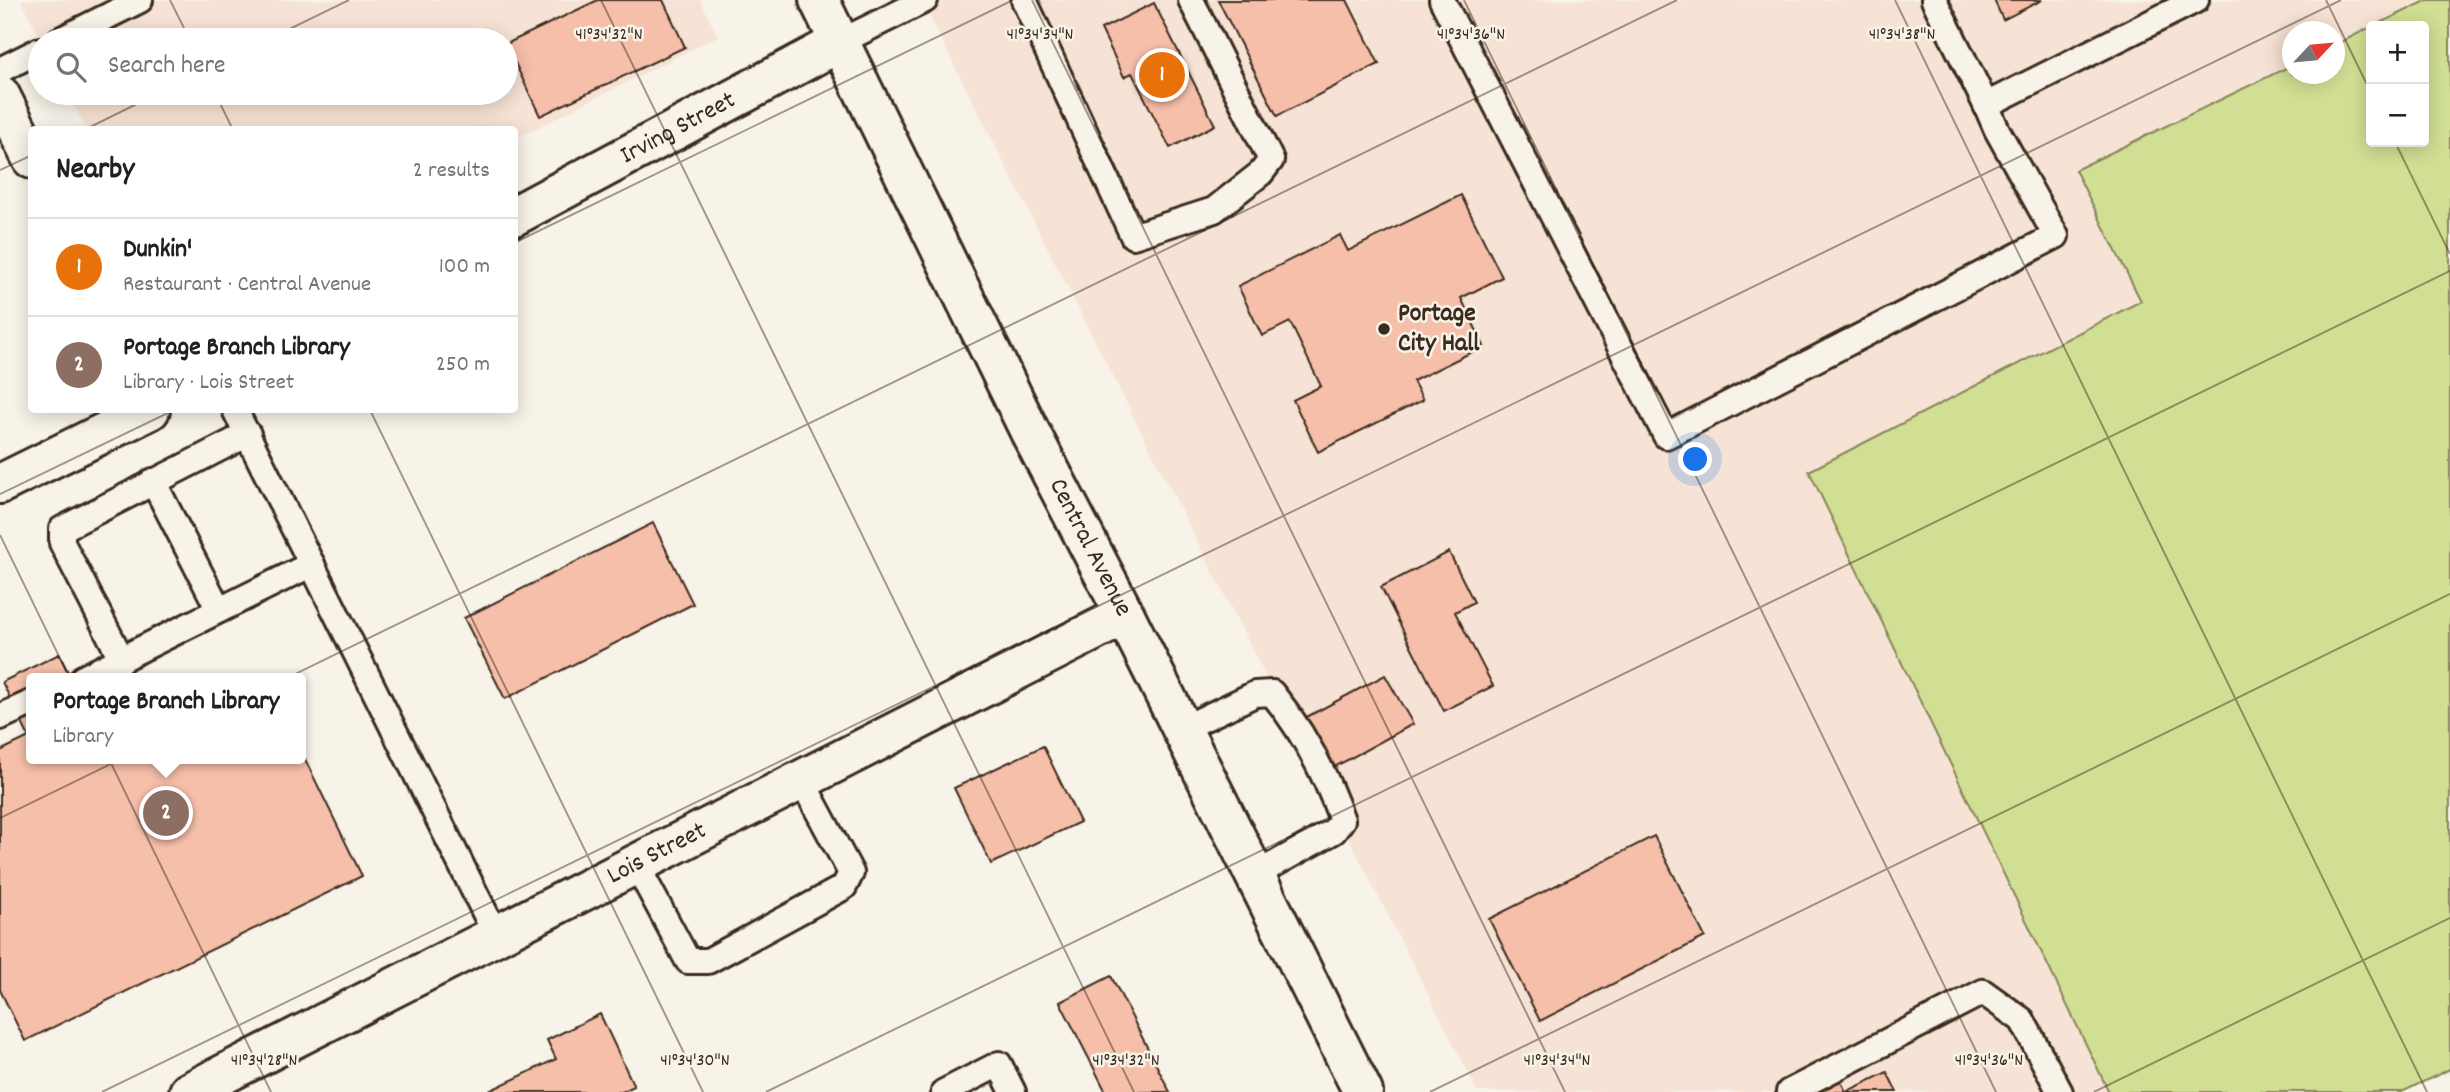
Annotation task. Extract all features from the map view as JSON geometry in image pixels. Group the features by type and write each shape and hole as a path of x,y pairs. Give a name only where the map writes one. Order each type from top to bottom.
{"street":[{"name":"Central Avenue","path":"819,0 1029,430 1125,615 1363,1092"},
{"name":"Irving Street","path":"518,214 840,43"},
{"path":"0,95 28,151"},
{"path":"0,484 144,413"},
{"name":"Lois Street","path":"189,1092 1125,615"}],"lane":[{"path":"84,28 139,0"},
{"path":"840,43 925,0"},
{"path":"1024,0 1133,236 1214,210 1261,173 1271,160 1191,0"},
{"path":"1442,0 1666,436 2056,236 1997,130 1934,0"},
{"path":"1986,105 2196,0"},
{"path":"0,71 28,56"},
{"path":"237,413 496,935"},
{"path":"122,660 62,543 62,529 247,434"},
{"path":"153,481 219,611"},
{"path":"94,673 312,564"},
{"path":"1182,729 1255,694 1272,693 1292,718 1335,800 1342,820 1334,831 1255,875"},
{"path":"0,717 26,705"},
{"path":"636,864 688,961 708,961 844,887 850,873 802,781"},
{"path":"1789,1092 1983,992 2022,1020 2060,1092"},
{"path":"944,1092 999,1064 1013,1092"}],"shaded area":[{"path":"21,0 700,0 718,36 518,137 518,126 84,126 74,105 518,105 518,28 35,28"},
{"path":"921,0 2428,0 2385,21 2366,21 2366,30 2345,40 2345,21 2282,21 2282,70 2076,170 2142,301 1809,471 2109,1092 1478,1092"}],"green space":[{"path":"2428,0 2450,0 2450,1069 2402,1092 2109,1092 1809,471 2141,301 2075,170 2282,70 2282,84 2345,84 2345,40 2366,30 2366,147 2429,147 2429,21 2384,21"}],"building":[{"path":"598,0 663,0 685,47 540,116 518,69 518,38"},
{"path":"1218,0 1347,0 1379,64 1277,116"},
{"path":"1994,0 2042,0 2003,20"},
{"path":"1154,3 1215,125 1170,148 1132,73 1124,77 1101,29"},
{"name":"Portage City Hall","path":"1461,195 1502,277 1461,298 1484,346 1413,381 1423,400 1318,452 1293,400 1321,386 1290,322 1262,336 1238,286 1340,235 1348,251"},
{"path":"653,523 693,604 505,699 464,618"},
{"path":"1449,552 1474,602 1455,612 1493,686 1444,711 1381,587"},
{"path":"59,654 68,673 26,673 26,731 2,682"},
{"path":"1385,675 1413,724 1331,769 1303,719"},
{"path":"26,738 26,764 306,764 306,761 362,876 25,1041 0,990 0,751"},
{"path":"1043,746 1080,822 991,864 954,788"},
{"path":"1654,836 1705,937 1540,1021 1489,919"},
{"path":"1111,976 1170,1092 1106,1092 1060,1002"},
{"path":"600,1014 634,1086 622,1092 487,1092 556,1059 547,1040"},
{"path":"1887,1072 1897,1092 1846,1092"},
{"path":"1839,1077 1846,1092 1809,1092"}],"place":[{"name":"Dunkin'","path":"1162,75"},
{"name":"Portage City Hall","path":"1384,329"},
{"name":"Portage Branch Library","path":"166,813"}]}
